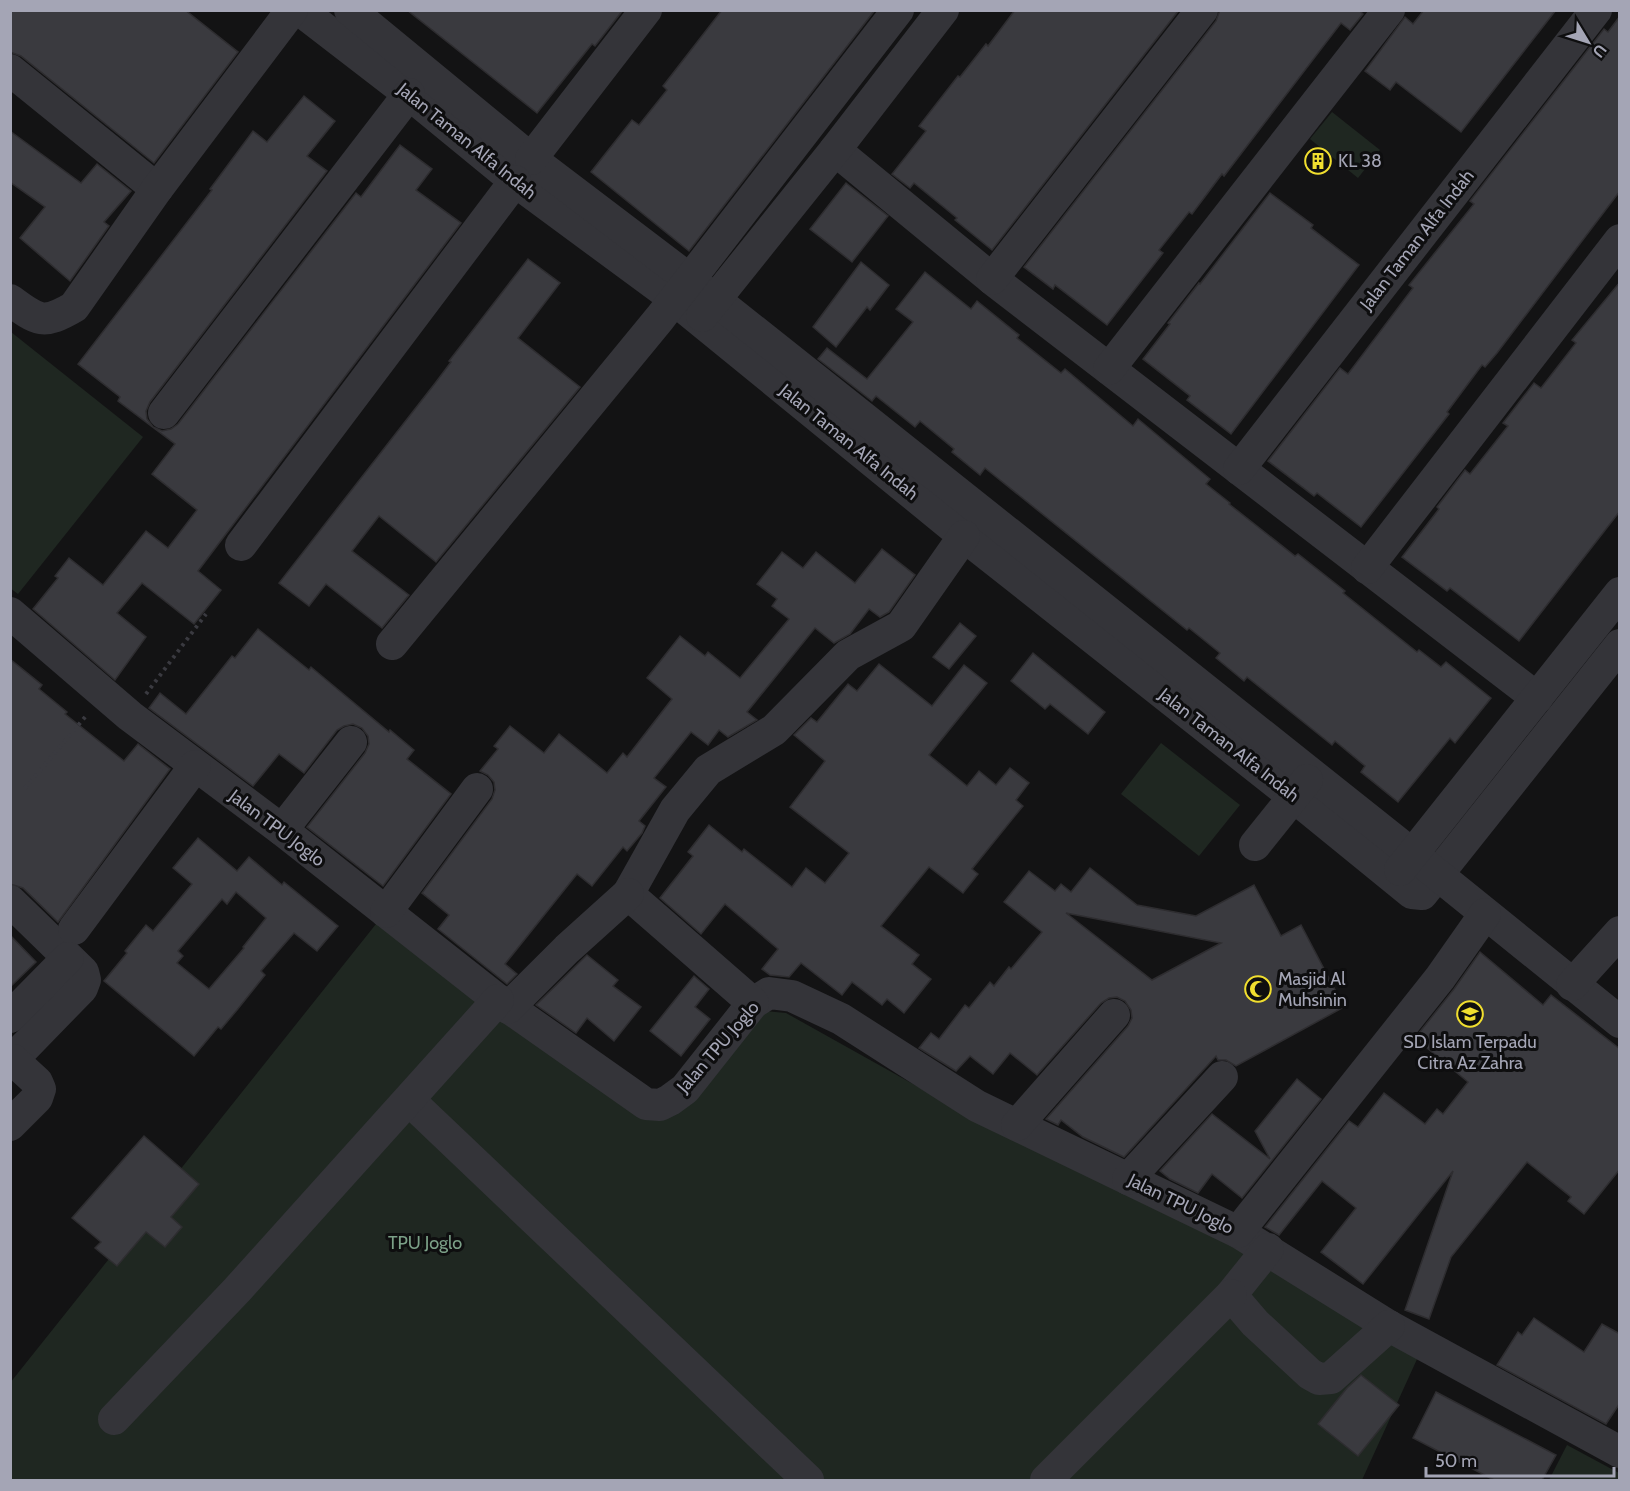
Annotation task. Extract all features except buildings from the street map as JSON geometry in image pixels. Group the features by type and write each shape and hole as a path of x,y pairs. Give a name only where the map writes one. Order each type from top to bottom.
{"street":[{"path":"10,300 29,314 41,319 60,315 74,307 158,189 292,10"},
{"name":"Jalan Taman Alfa Indah","path":"300,10 409,94 523,170 682,290 1403,866 1412,893 1422,894 1438,875"},
{"name":"Jalan Taman Alfa Indah","path":"350,10 523,170"},
{"path":"241,545 646,10"},
{"path":"392,644 682,290 898,10"},
{"path":"707,310 943,10"},
{"path":"992,279 1202,10"},
{"path":"1109,369 1389,10"},
{"name":"Jalan Taman Alfa Indah","path":"1239,469 1596,10"},
{"path":"10,70 158,189"},
{"path":"164,413 409,94"},
{"path":"835,150 992,279 1537,698"},
{"path":"1367,568 1620,240"},
{"name":"Jalan Taman Alfa Indah","path":"707,310 964,536 1303,786"},
{"path":"114,1419 245,1282 409,1100 503,1004 628,894 675,810 708,770 774,730 849,655 901,626 964,536"},
{"path":"1403,866 1620,593"},
{"name":"Jalan TPU Joglo","path":"10,613 130,716 282,830 503,1004 646,1104 660,1105 685,1089 753,1003 769,993 792,996 841,1019 977,1106 1238,1232 1389,1326 1620,1452"},
{"path":"1620,645 1438,875 1620,1022"},
{"path":"282,830 351,742"},
{"path":"10,1017 71,943 195,766"},
{"path":"1255,845 1303,786"},
{"path":"386,912 477,789"},
{"path":"628,894 753,1003"},
{"path":"10,901 71,943 85,980 82,988 12,1061 37,1082 40,1089 37,1098 10,1125"},
{"path":"1238,1232 1440,978 1485,914"},
{"path":"1572,985 1620,932"},
{"path":"1017,1125 1114,1015"},
{"path":"1128,1179 1222,1077"},
{"path":"409,1100 808,1480"},
{"path":"1046,1480 1231,1295 1268,1249"},
{"path":"1231,1295 1251,1318 1310,1374 1319,1379 1331,1378 1389,1326"}],"path":[{"path":"130,716 206,614"},
{"path":"25,788 104,694"}],"green space":[{"path":"1332,112 1380,150 1358,178 1310,139"},
{"path":"11,332 143,437 18,594 10,588"},
{"path":"1161,743 1240,805 1199,856 1121,794"},
{"name":"TPU Joglo","path":"380,919 660,1121 745,1009 786,1013 972,1117 1249,1254 1418,1357 1362,1480 11,1480 10,1383"},
{"path":"1567,1445 1619,1473 1619,1480 1549,1480"}],"place":[{"name":"KL 38","path":"1318,161"},
{"name":"Masjid Al Muhsinin","path":"1258,989"},
{"name":"SD Islam Terpadu Citra Az Zahra","path":"1470,1014"}]}
